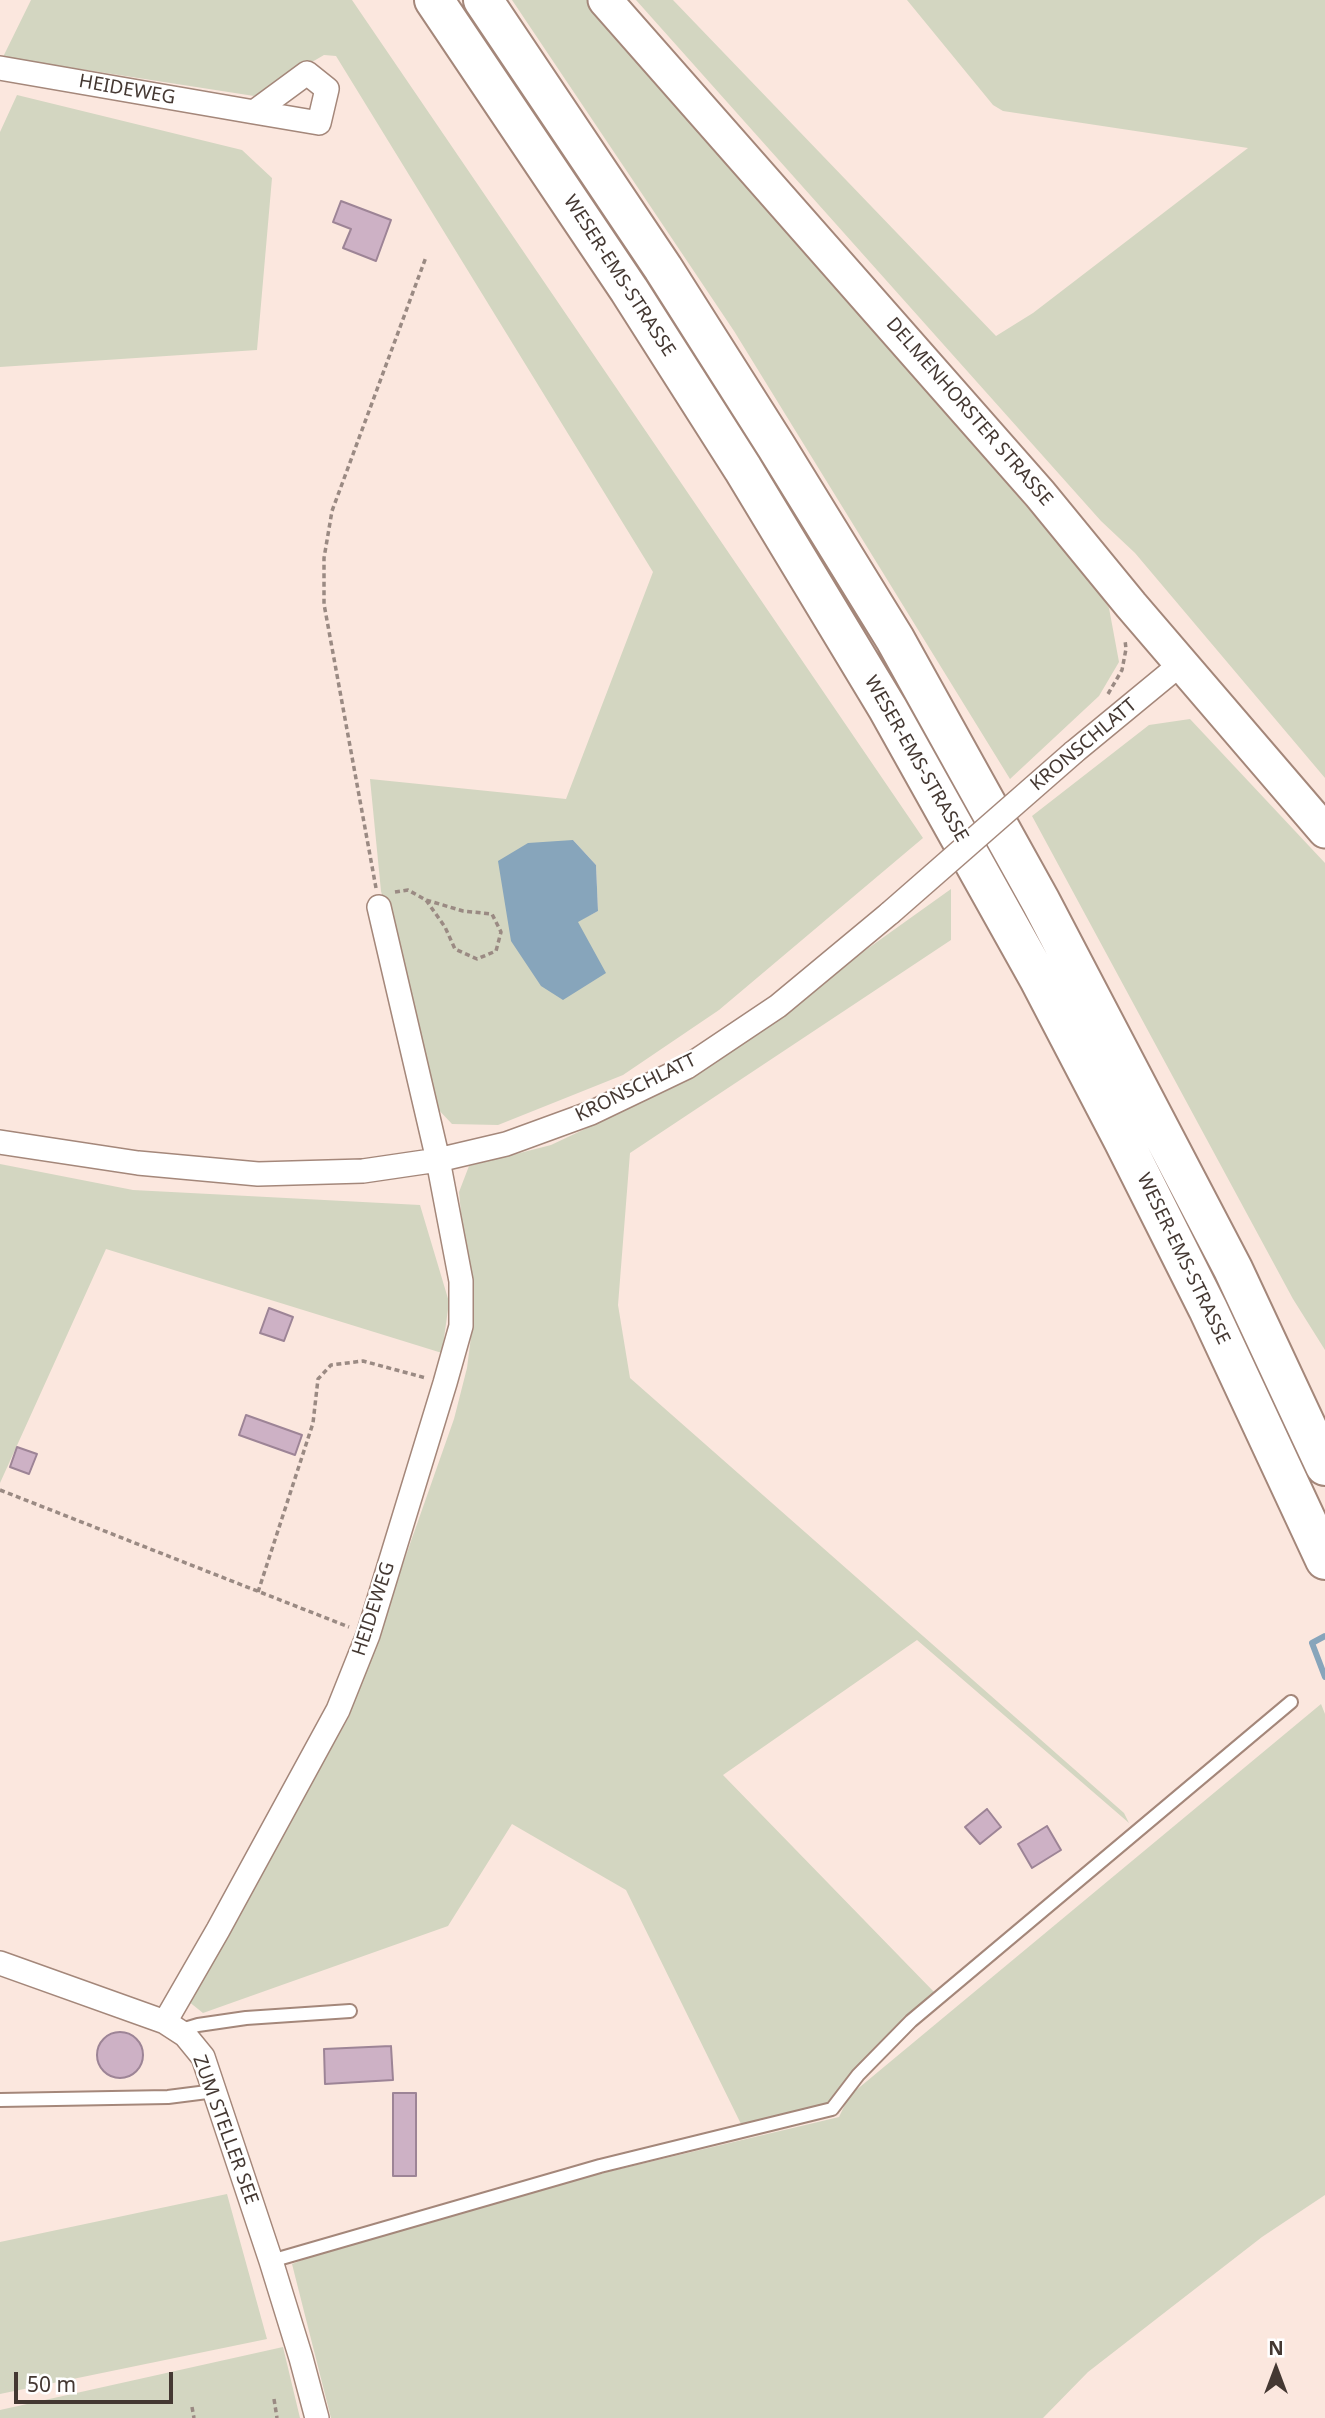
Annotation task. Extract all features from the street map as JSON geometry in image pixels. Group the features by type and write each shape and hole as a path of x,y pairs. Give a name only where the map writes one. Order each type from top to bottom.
{"highway":[{"name":"WESER-EMS-STRASSE","path":"434,0 629,290 743,468 888,709 1039,979 1123,1140 1208,1309 1325,1560"},
{"name":"WESER-EMS-STRASSE","path":"483,0 670,279 895,639 1041,902 1233,1269 1325,1466"},
{"path":"1233,1269 1259,1285 1325,1406"}],"street":[{"name":"DELMENHORSTER STRASSE","path":"605,0 1040,494 1131,605 1325,831"},
{"name":"HEIDEWEG","path":"0,68 254,112"},
{"name":"KRONSCHLATT","path":"0,1142 138,1163 258,1174 363,1171 438,1160 506,1144 591,1113 687,1068 778,1006 1182,663"},
{"name":"HEIDEWEG","path":"172,2026 218,1930 338,1710 368,1634 461,1326 461,1281 438,1160 379,907"},
{"name":"ZUM STELLER SEE","path":"0,1963 172,2026 185,2035 203,2057 271,2261 317,2418"}],"lane":[{"path":"271,2261 600,2166 832,2109 858,2075 911,2021 1291,1702"},
{"path":"172,2026 350,2011"},
{"path":"0,2100 169,2097 215,2091"}],"path":[{"path":"379,907 324,604 324,558 332,510 426,257"},
{"path":"1105,699 1122,670 1126,649 1123,629 1117,617 1131,605"},
{"path":"379,907 391,892 408,890 426,900 463,911 492,914 501,932 496,951 477,959 454,949 445,927 426,900"},
{"path":"258,1592 313,1423 318,1379 331,1366 363,1361 445,1383"},
{"path":"0,1490 368,1634"},
{"path":"274,2399 276,2418"},
{"path":"192,2407 194,2418"}],"green space":[{"path":"31,0 352,0 923,838 719,1010 623,1075 498,1125 452,1124 435,1106 381,891 370,779 566,799 653,572 336,56 324,55 254,96 3,57","holes":["573,840 596,865 598,911 578,921"]},
{"path":"512,0 591,0 1093,584 1109,608 1119,662 1099,696 1010,779 734,331"},
{"path":"636,0 673,0 996,336 1033,313 1248,148 1003,111 993,105 907,0 1325,0 1325,778 1135,553 1101,521"},
{"path":"17,95 242,150 272,178 257,350 0,367 0,132"},
{"path":"1190,719 1325,863 1325,1350 1293,1299 1032,816 1149,725"},
{"path":"951,889 951,940 630,1153 618,1305 630,1378 1124,1813 1129,1823 917,1640 723,1775 935,1993 850,2075 827,2103 741,2124 626,1890 512,1824 448,1926 203,2013 188,2001 349,1717 454,1419 467,1368 472,1329 459,1192 469,1166 551,1145 674,1087"},
{"path":"0,1164 133,1190 420,1205 449,1302 442,1353 106,1249 0,1483"},
{"path":"1321,1704 1325,1714 1325,2195 1262,2237 1088,2372 1043,2418 331,2418 292,2264 315,2255 586,2177 839,2117 849,2096"},
{"path":"227,2194 267,2339 0,2394 0,2242"},
{"path":"283,2347 300,2418 0,2418 0,2410"}],"water":[{"path":"573,840 596,865 598,911 578,922 606,973 563,1000 541,986 511,941 498,861 528,843"}],"building":[{"path":"341,201 391,220 376,261 343,248 351,229 333,222"},
{"path":"269,1308 293,1317 284,1341 260,1333"},
{"path":"246,1415 302,1435 295,1455 239,1435"},
{"path":"17,1447 37,1454 29,1474 10,1467"},
{"path":"987,1809 1001,1827 980,1844 965,1827"},
{"path":"1047,1826 1061,1850 1032,1868 1018,1844"},
{"path":"120,2032 136,2039 143,2055 136,2071 120,2078 104,2071 97,2055 104,2039"},
{"path":"391,2046 393,2080 325,2084 324,2049"},
{"path":"393,2093 416,2093 416,2176 393,2176"}],"waterway":[{"path":"1325,1636 1312,1643 1325,1677"}]}
